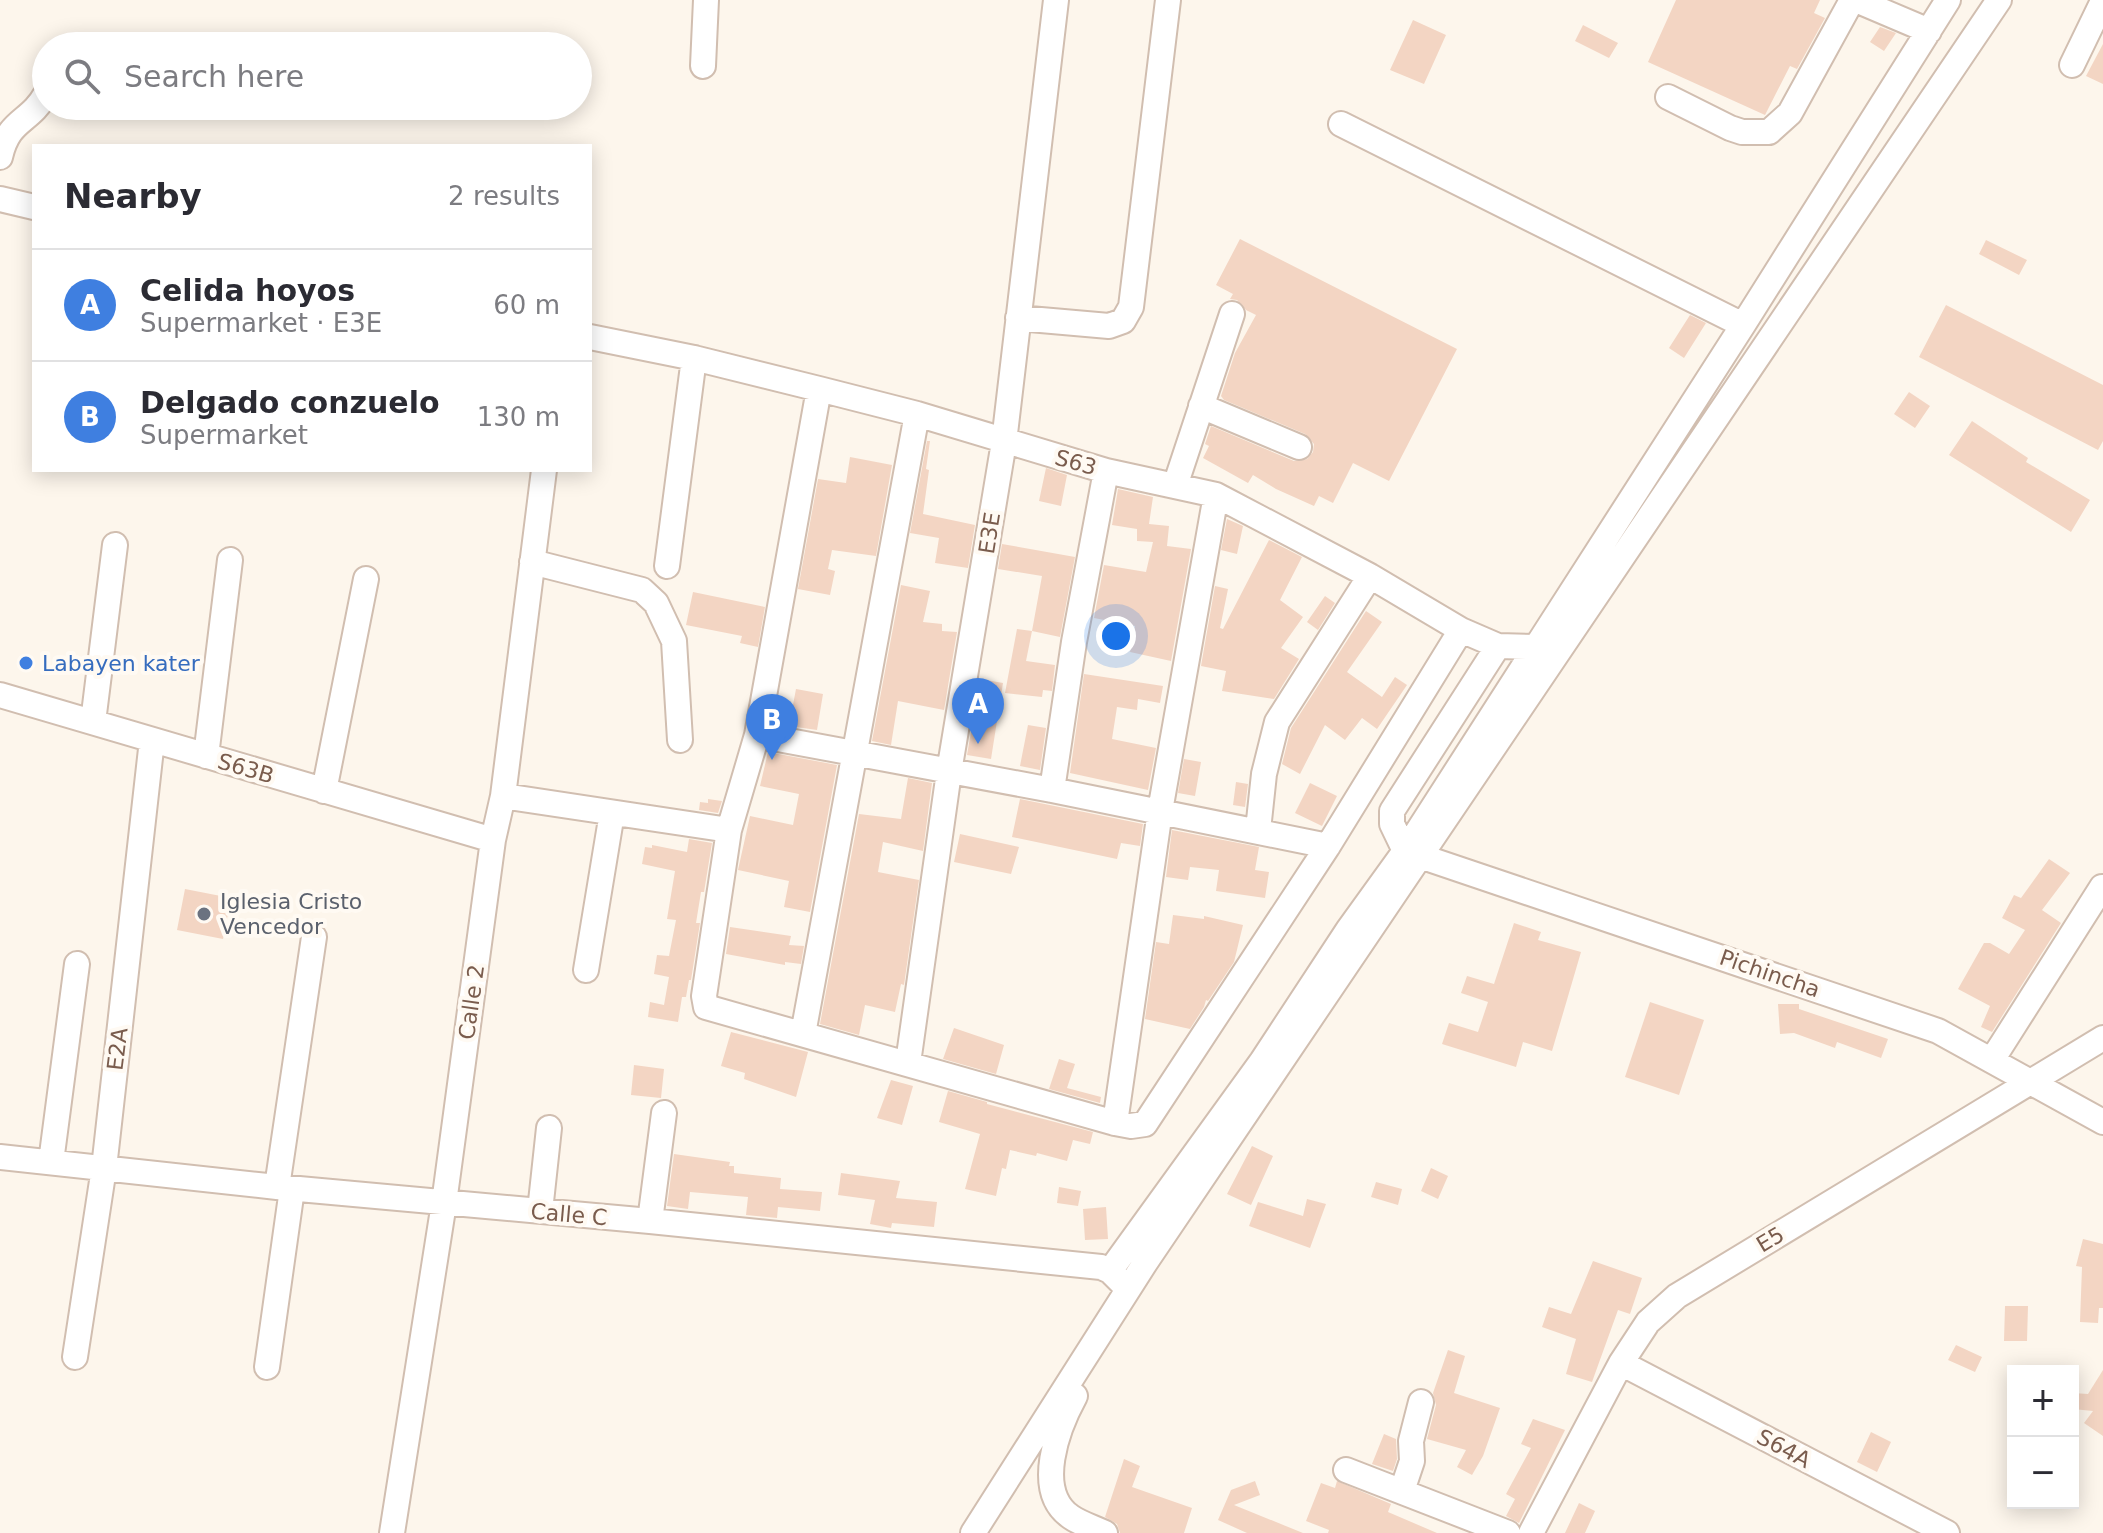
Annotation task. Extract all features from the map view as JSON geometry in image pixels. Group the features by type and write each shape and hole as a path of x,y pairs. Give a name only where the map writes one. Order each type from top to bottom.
{"street":[{"path":"703,66 706,0"},
{"name":"E3E","path":"908,1063 949,772 1004,442 1056,0"},
{"path":"1018,318 1109,326 1123,321 1131,307 1168,0"},
{"path":"1668,97 1730,128 1742,132 1769,132 1790,113 1851,2 1856,0 1929,31"},
{"path":"1105,1533 1066,1525 1051,1485 1053,1457 1065,1414 1130,1309 1129,1290 1110,1271 1262,1061 1348,930 1414,854 1537,647 1948,0"},
{"path":"973,1533 1414,854 1999,0"},
{"path":"2072,65 2103,1"},
{"path":"0,157 10,129 32,112"},
{"path":"1341,124 1743,325"},
{"path":"0,199 32,207"},
{"path":"1175,486 1232,314"},
{"name":"S63","path":"592,337 694,358 819,389 917,414 1106,471 1216,495 1370,576 1461,630 1498,646 1537,647"},
{"path":"667,566 694,358"},
{"path":"819,389 757,735 729,830 704,1002 706,1007 1115,1123 1131,1126 1145,1124 1328,846 1461,630"},
{"path":"1201,406 1299,447"},
{"path":"803,1034 917,414"},
{"path":"1052,790 1074,642 1106,471"},
{"name":"Calle 2","path":"392,1533 444,1203 493,840 503,796 544,472"},
{"path":"1115,1123 1160,811 1216,495"},
{"path":"93,722 115,545"},
{"path":"206,756 230,560"},
{"path":"532,562 642,590 656,603 674,641 680,740"},
{"path":"1258,830 1264,774 1277,722 1370,576"},
{"path":"324,791 366,579"},
{"path":"1414,854 1392,824 1392,811 1498,646"},
{"name":"S63B","path":"0,695 493,840"},
{"path":"757,735 1328,846"},
{"name":"E2A","path":"75,1357 104,1168 152,740"},
{"path":"503,796 729,830"},
{"path":"586,970 612,813"},
{"name":"Pichincha","path":"1414,854 1938,1031 2103,1122"},
{"path":"1992,1060 2102,887"},
{"path":"267,1367 284,1188 314,937"},
{"path":"51,1162 77,964"},
{"name":"E5","path":"1531,1533 1621,1363 1648,1322 1677,1296 2103,1038"},
{"path":"650,1221 664,1113"},
{"path":"540,1211 549,1128"},
{"name":"Calle C","path":"0,1157 284,1188 1101,1267 1110,1271"},
{"name":"S64A","path":"1621,1363 1947,1533"},
{"path":"1402,1491 1412,1461 1411,1441 1421,1402"},
{"path":"1346,1470 1508,1533"}],"building":[{"path":"1676,0 1820,0 1814,13 1825,18 1797,69 1790,66 1765,115 1648,62"},
{"path":"1413,20 1446,35 1424,84 1390,70"},
{"path":"1583,25 1618,43 1609,58 1575,41"},
{"path":"1880,27 1896,33 1884,51 1870,42"},
{"path":"2103,44 2103,84 2086,76"},
{"path":"1240,239 1457,349 1389,481 1353,463 1333,503 1319,496 1314,506 1253,475 1248,483 1203,458 1209,446 1205,444 1211,426 1294,461 1307,459 1313,452 1314,444 1305,434 1224,400 1221,396 1235,353 1256,315 1237,300 1230,299 1233,294 1216,285"},
{"path":"1986,240 2027,260 2019,275 1979,254"},
{"path":"1946,305 2103,385 2103,441 2098,450 1919,357"},
{"path":"1690,315 1706,323 1684,358 1669,348"},
{"path":"1909,392 1930,406 1915,428 1894,414"},
{"path":"1972,421 2028,458 2026,462 2090,500 2071,532 1949,455"},
{"path":"927,441 930,441 926,469 929,470 923,514 975,525 968,568 935,563 939,538 910,533"},
{"path":"850,457 892,465 876,556 832,550 828,569 835,571 830,595 798,589 818,479 846,483"},
{"path":"1046,468 1067,475 1061,506 1039,501"},
{"path":"1118,489 1153,497 1149,524 1169,526 1167,546 1191,549 1171,661 1130,652 1135,626 1094,618 1104,565 1146,572 1153,542 1137,541 1137,529 1112,525"},
{"path":"1227,519 1243,526 1237,554 1221,550"},
{"path":"1269,540 1302,557 1280,600 1303,617 1281,648 1299,659 1274,699 1222,691 1226,671 1201,666 1215,586 1228,589 1220,628 1223,629"},
{"path":"1002,544 1075,557 1060,637 1032,631 1042,576 998,569"},
{"path":"901,585 930,591 923,622 942,624 942,631 957,632 944,710 898,701 891,745 872,741"},
{"path":"693,592 765,607 758,647 740,643 742,636 686,625"},
{"path":"1325,596 1335,603 1318,630 1307,622"},
{"path":"1366,611 1382,622 1347,672 1382,697 1395,677 1407,685 1377,729 1362,718 1345,740 1325,725 1300,774 1282,764 1291,728"},
{"path":"1017,629 1032,631 1026,661 1055,665 1052,691 1043,690 1042,697 1005,693"},
{"path":"1084,674 1163,686 1160,703 1138,699 1137,710 1117,707 1112,739 1156,748 1148,790 1070,773"},
{"path":"980,679 1003,683 991,759 967,755"},
{"path":"796,689 823,694 817,730 789,726"},
{"path":"1028,725 1046,728 1040,770 1020,766"},
{"path":"768,752 837,765 810,912 784,907 789,881 738,870 750,816 793,825 799,794 760,786"},
{"path":"1184,759 1201,762 1195,796 1178,793"},
{"path":"908,778 932,783 923,851 883,842 878,872 919,880 904,985 901,984 895,1012 865,1005 859,1035 820,1024 859,814 901,819"},
{"path":"1236,782 1248,784 1245,807 1233,805"},
{"path":"1310,783 1337,796 1322,826 1295,813"},
{"path":"708,799 722,801 718,813 699,810 700,802 708,803"},
{"path":"1020,799 1143,824 1140,846 1121,843 1117,859 1012,837"},
{"path":"1172,830 1259,847 1255,870 1269,872 1265,898 1216,891 1219,870 1190,867 1188,880 1166,877"},
{"path":"960,834 1019,847 1011,874 954,862"},
{"path":"689,839 712,843 696,923 700,923 691,980 686,997 682,997 678,1022 648,1017 650,1002 664,1005 669,977 654,974 657,955 669,956 676,920 667,919 675,871 642,864 645,847 652,848 652,845 687,852"},
{"path":"2049,859 2070,873 2042,910 2061,923 1992,1032 1981,1027 1990,1006 1958,989 1984,943 1990,943 2009,954 2025,930 2002,918 2014,895 2021,898"},
{"name":"Iglesia Cristo Vencedor","path":"185,889 231,898 223,939 177,930"},
{"path":"1173,915 1204,919 1204,916 1243,925 1234,962 1206,1000 1190,1029 1145,1019 1156,942 1169,944"},
{"path":"1514,923 1541,932 1538,940 1581,952 1552,1051 1523,1042 1516,1067 1442,1044 1449,1023 1478,1032 1488,1002 1461,993 1467,976 1494,984"},
{"path":"730,927 791,936 789,945 804,946 801,964 785,962 785,965 726,954"},
{"path":"1650,1002 1704,1020 1679,1095 1625,1077"},
{"path":"1778,1004 1799,1004 1799,1009 1888,1039 1881,1058 1837,1042 1835,1048 1794,1033 1780,1034"},
{"path":"954,1028 1004,1045 996,1074 943,1059"},
{"path":"731,1032 808,1052 796,1097 744,1079 745,1073 721,1066"},
{"path":"1059,1059 1075,1064 1067,1088 1101,1097 1100,1103 1049,1089"},
{"path":"634,1065 664,1069 661,1098 631,1095"},
{"path":"891,1080 913,1086 902,1125 877,1118"},
{"path":"948,1091 1093,1132 1090,1144 1073,1140 1067,1161 1010,1150 1006,1169 1002,1168 996,1196 965,1189 980,1134 939,1122"},
{"path":"1252,1146 1273,1156 1251,1205 1227,1194"},
{"path":"674,1154 730,1162 734,1173 781,1178 780,1189 822,1192 820,1211 778,1207 777,1218 746,1215 748,1197 690,1192 688,1209 667,1206"},
{"path":"1431,1168 1448,1176 1438,1199 1421,1191"},
{"path":"841,1173 900,1181 896,1198 937,1202 934,1227 892,1223 891,1228 870,1224 875,1200 838,1195"},
{"path":"1376,1182 1402,1189 1398,1205 1371,1197"},
{"path":"1059,1187 1081,1191 1078,1206 1057,1203"},
{"path":"1307,1199 1326,1204 1310,1248 1249,1226 1258,1202 1303,1216"},
{"path":"1106,1207 1108,1239 1085,1240 1083,1209"},
{"path":"2083,1239 2103,1244 2103,1308 2099,1308 2098,1323 2080,1322 2082,1267 2076,1266"},
{"path":"1593,1261 1642,1278 1630,1314 1618,1310 1592,1382 1566,1374 1576,1339 1542,1327 1549,1307 1571,1314"},
{"path":"2005,1306 2028,1306 2027,1341 2004,1341"},
{"path":"1956,1345 1982,1357 1975,1372 1948,1360"},
{"path":"1448,1350 1465,1356 1454,1393 1500,1408 1483,1456 1472,1475 1457,1467 1466,1450 1427,1439 1436,1405 1433,1393"},
{"path":"2103,1370 2103,1436 2084,1423 2093,1411 2079,1410 2079,1393 2088,1394"},
{"path":"1533,1419 1565,1430 1519,1523 1506,1516 1515,1499 1506,1494 1531,1448 1521,1444"},
{"path":"1871,1432 1891,1442 1877,1472 1857,1462"},
{"path":"1384,1434 1396,1439 1397,1459 1393,1471 1372,1464"},
{"path":"1124,1459 1140,1466 1132,1487 1192,1508 1184,1533 1120,1533 1117,1524 1105,1517"},
{"path":"1255,1481 1260,1495 1234,1505 1303,1533 1247,1533 1218,1520 1231,1490"},
{"path":"1337,1481 1391,1504 1388,1512 1437,1533 1328,1533 1329,1530 1306,1521 1321,1483 1335,1488"},
{"path":"1579,1503 1595,1511 1585,1533 1565,1533"}],"place":[{"name":"Labayen kater","path":"26,663"},
{"name":"Celida hoyos","path":"978,744"},
{"name":"Delgado conzuelo","path":"772,760"},
{"name":"Iglesia Cristo Vencedor","path":"204,914"}]}
